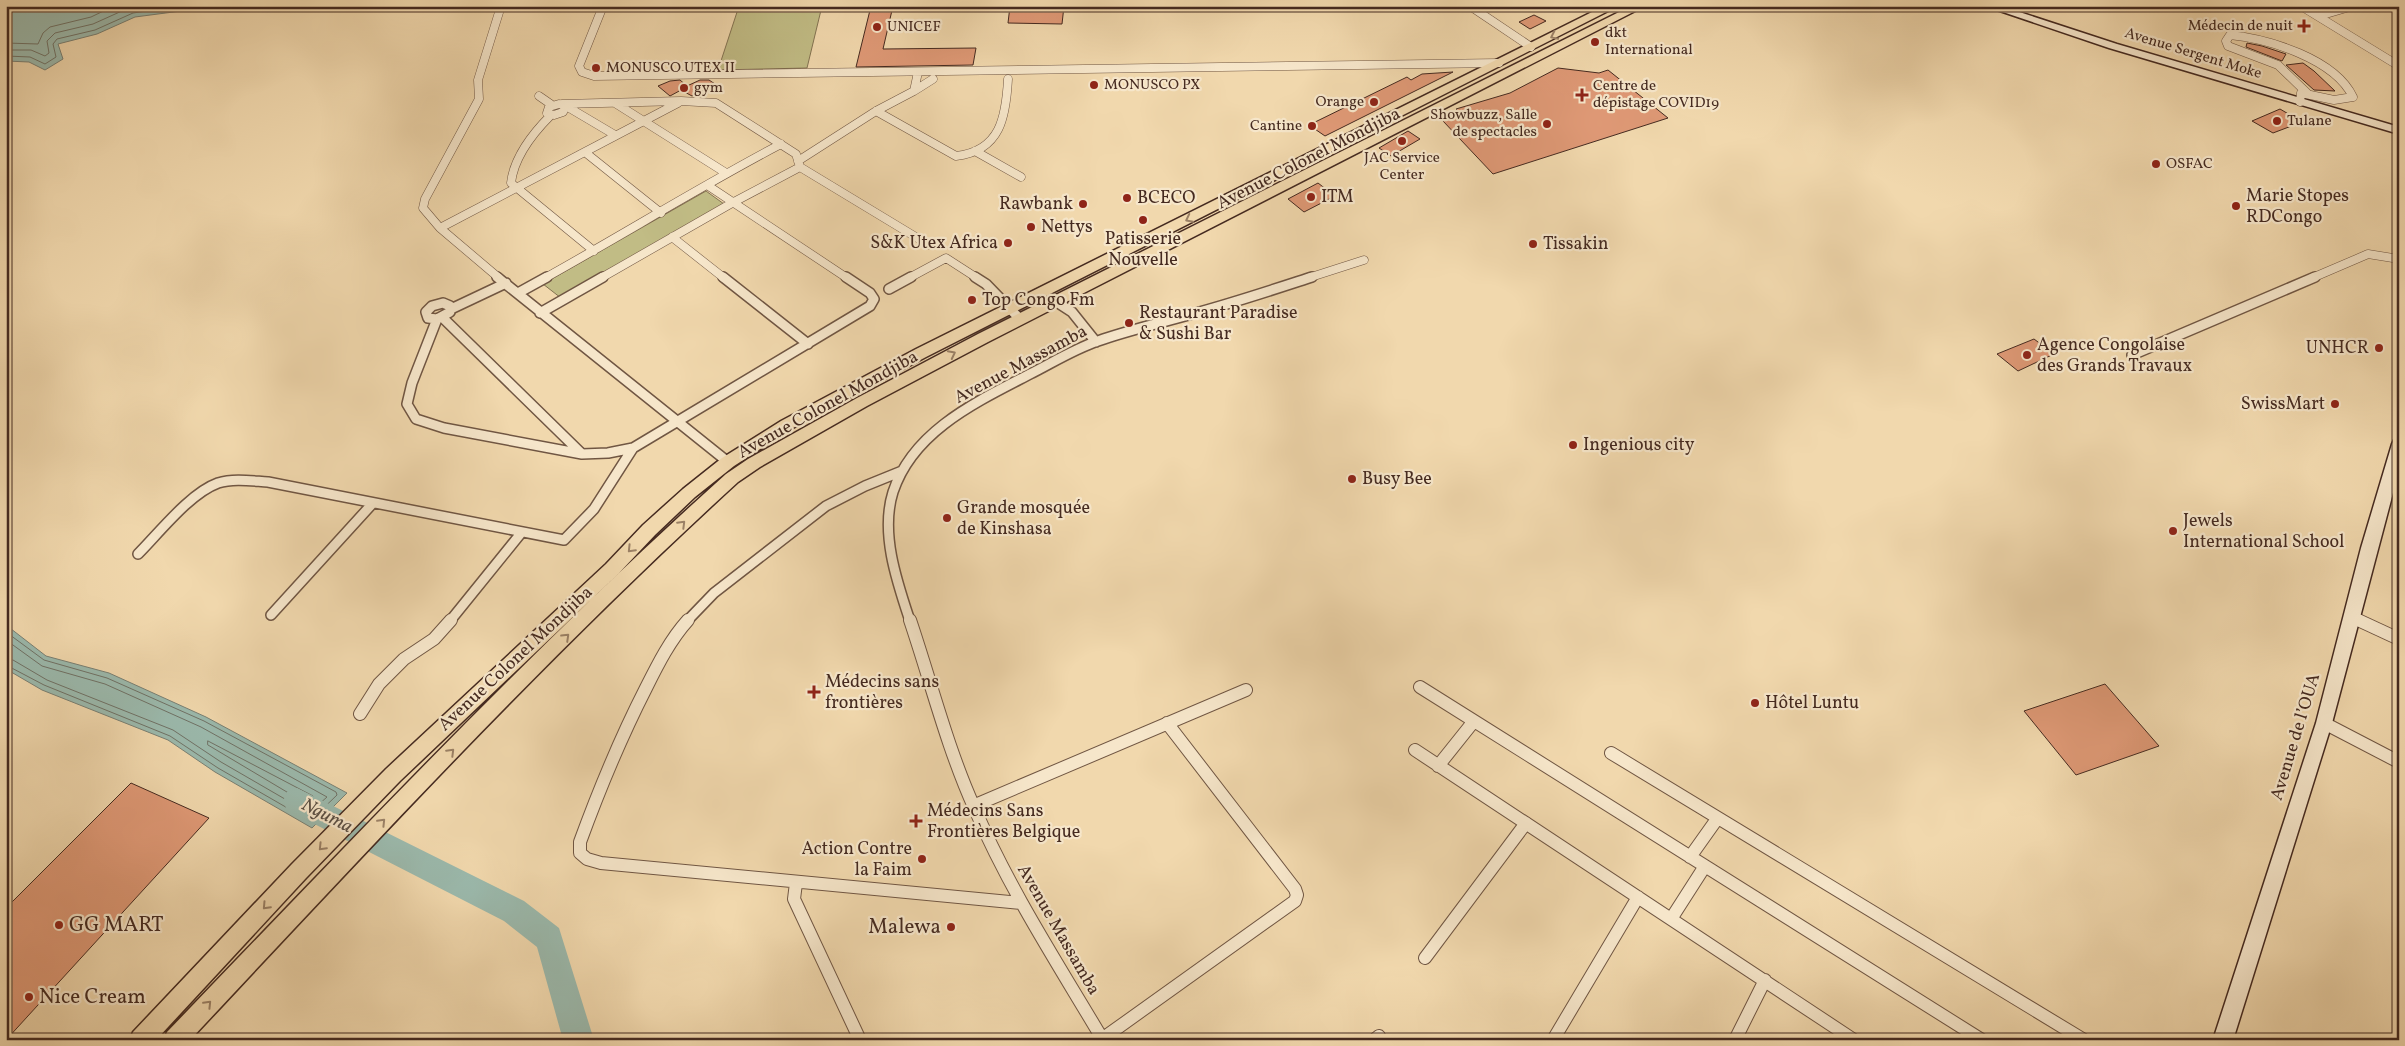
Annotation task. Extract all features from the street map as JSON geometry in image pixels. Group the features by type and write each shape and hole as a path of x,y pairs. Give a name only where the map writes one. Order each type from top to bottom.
{"main road":[{"name":"Avenue Colonel Mondjiba","path":"141,1040 299,870 393,775 612,569 648,530 728,462 786,425 921,353 1147,240 1587,26 1614,6"},
{"name":"Avenue Colonel Mondjiba","path":"175,1040 416,786 683,523 732,478 769,454 862,402 1055,301 1159,250 1505,67 1531,47 1639,6"},
{"name":"Avenue Sergent Moke","path":"1990,6 2303,97 2395,131"},
{"path":"1147,240 1159,250"},
{"name":"Avenue de l’OUA","path":"2223,1040 2324,723 2351,617 2394,480 2399,444"}],"street":[{"path":"501,6 478,80 479,99 423,208 440,228 540,313 728,462"},
{"path":"603,6 579,66 582,72 594,76 1505,67"},
{"path":"1470,6 1531,47"},
{"path":"2301,6 2399,66"},
{"path":"2319,16 2353,6"},
{"path":"2230,35 2288,49 2328,70 2351,88 2353,97 2332,100 2303,97 2278,65 2228,46 2226,41 2230,35"},
{"path":"914,91 918,72"},
{"path":"540,313 799,164 876,111 933,79"},
{"path":"876,111 956,156 975,151 1001,131 1008,79"},
{"path":"539,96 552,105 681,101 716,102 796,154 799,164 929,245"},
{"path":"440,228 586,153 681,101"},
{"path":"615,103 726,173"},
{"path":"551,115 546,111 552,105"},
{"path":"564,105 565,110 551,115 533,133 511,175 511,183 594,251"},
{"path":"564,105 615,136"},
{"path":"518,293 661,213 726,173 781,144"},
{"path":"975,151 1021,177"},
{"path":"586,153 661,213"},
{"path":"506,283 451,309 440,319 412,383 407,404 416,419 444,428 582,454 608,453 633,448 870,306 874,299 870,293 707,185"},
{"path":"672,237 808,344"},
{"path":"2132,355 2368,254 2399,259"},
{"path":"889,289 946,258 986,284 1020,319"},
{"name":"Avenue Massamba","path":"1103,1039 1021,903 973,806 948,740 893,567 888,532 893,495 902,471 920,446 959,416 1019,380 1096,342 1206,310 1364,260"},
{"path":"1055,301 1072,312 1096,342"},
{"path":"440,319 432,320 426,316 426,312 432,306 443,303 450,306 451,309"},
{"path":"440,319 582,454"},
{"path":"138,554 196,498 216,483 234,479 268,482 564,540 583,524 602,500 633,448"},
{"path":"902,471 865,486 819,511 714,594 678,632 659,662 629,722 580,842 580,853 587,859 601,863 1021,903"},
{"path":"271,615 373,503"},
{"path":"360,714 385,678 404,659 440,633 522,532"},
{"path":"2351,617 2399,639"},
{"path":"1420,687 1982,1040"},
{"path":"973,806 1246,690"},
{"path":"1438,766 1474,721"},
{"path":"1103,1039 1295,901 1297,895 1295,889 1167,722"},
{"path":"2324,723 2399,762"},
{"path":"1414,750 1854,1040"},
{"path":"1611,753 2084,1040"},
{"path":"1690,857 1717,819"},
{"path":"1425,958 1526,823"},
{"path":"1671,919 1705,866"},
{"path":"796,883 794,899 860,1040"},
{"path":"1553,1040 1638,897"},
{"path":"1735,1040 1764,980"}],"shaded area":[{"path":"739,6 822,6 807,68 718,70"},
{"path":"706,191 724,204 561,298 543,284"}],"water":[{"path":"6,6 187,6 181,11 135,17 97,34 58,44 63,59 45,70 29,62 6,61"},
{"path":"6,625 46,656 109,673 206,717 347,793 312,828 215,772 168,740 42,690 6,669"}],"building":[{"name":"UNICEF","path":"871,6 893,6 883,49 976,48 973,65 856,67"},
{"path":"1010,6 1064,6 1062,24 1008,23"},
{"path":"1534,15 1546,21 1530,29 1519,22"},
{"path":"2247,43 2286,54 2282,61 2246,47"},
{"path":"2303,63 2335,91 2314,90 2286,65"},
{"name":"Showbuzz, Salle de spectacles","path":"1558,68 1599,73 1608,70 1668,118 1493,174 1443,121 1462,115 1456,109 1510,93"},
{"name":"Orange","path":"1453,72 1325,136 1309,125 1407,77 1411,80 1422,74"},
{"name":"gym","path":"680,80 687,86 700,80 709,80 715,84 692,96 681,90 670,96 658,86 670,81"},
{"name":"Tulane","path":"2280,109 2302,122 2273,133 2252,121"},
{"name":"JAC Service Center","path":"1408,131 1420,139 1391,156 1379,148"},
{"name":"ITM","path":"1318,183 1335,196 1304,212 1288,199"},
{"name":"Agence Congolaise des Grands Travaux","path":"2034,339 2054,354 2018,371 1997,354"},
{"path":"2105,684 2159,746 2076,775 2024,711"},
{"name":"GG MART","path":"131,783 209,818 6,1040 6,908"}],"waterway":[{"name":"Nguma","path":"297,801 514,911 549,938 579,1040"}],"place":[{"name":"Médecin de nuit","path":"2304,26"},
{"name":"UNICEF","path":"877,27"},
{"name":"dkt International","path":"1595,42"},
{"name":"MONUSCO UTEX II","path":"596,68"},
{"name":"MONUSCO PX","path":"1094,85"},
{"name":"gym","path":"684,88"},
{"name":"Centre de dépistage COVID19","path":"1582,95"},
{"name":"Orange","path":"1374,102"},
{"name":"Tulane","path":"2277,121"},
{"name":"Showbuzz, Salle de spectacles","path":"1547,124"},
{"name":"Cantine","path":"1312,126"},
{"name":"JAC Service Center","path":"1402,141"},
{"name":"OSFAC","path":"2156,164"},
{"name":"ITM","path":"1311,197"},
{"name":"BCECO","path":"1127,198"},
{"name":"Rawbank","path":"1083,204"},
{"name":"Marie Stopes RDCongo","path":"2236,206"},
{"name":"Patisserie Nouvelle","path":"1143,220"},
{"name":"Nettys","path":"1031,227"},
{"name":"S&K Utex Africa","path":"1008,243"},
{"name":"Tissakin","path":"1533,244"},
{"name":"Top Congo Fm","path":"972,300"},
{"name":"Restaurant Paradise & Sushi Bar","path":"1129,323"},
{"name":"UNHCR","path":"2379,348"},
{"name":"Agence Congolaise des Grands Travaux","path":"2027,355"},
{"name":"SwissMart","path":"2335,404"},
{"name":"Ingenious city","path":"1573,445"},
{"name":"Busy Bee","path":"1352,479"},
{"name":"Grande mosquée de Kinshasa","path":"947,518"},
{"name":"Jewels International School","path":"2173,531"},
{"name":"Médecins sans frontières","path":"814,692"},
{"name":"Hôtel Luntu","path":"1755,703"},
{"name":"Médecins Sans Frontières Belgique","path":"916,821"},
{"name":"Action Contre la Faim","path":"922,859"},
{"name":"GG MART","path":"59,925"},
{"name":"Malewa","path":"951,927"},
{"name":"Nice Cream","path":"29,997"}]}
